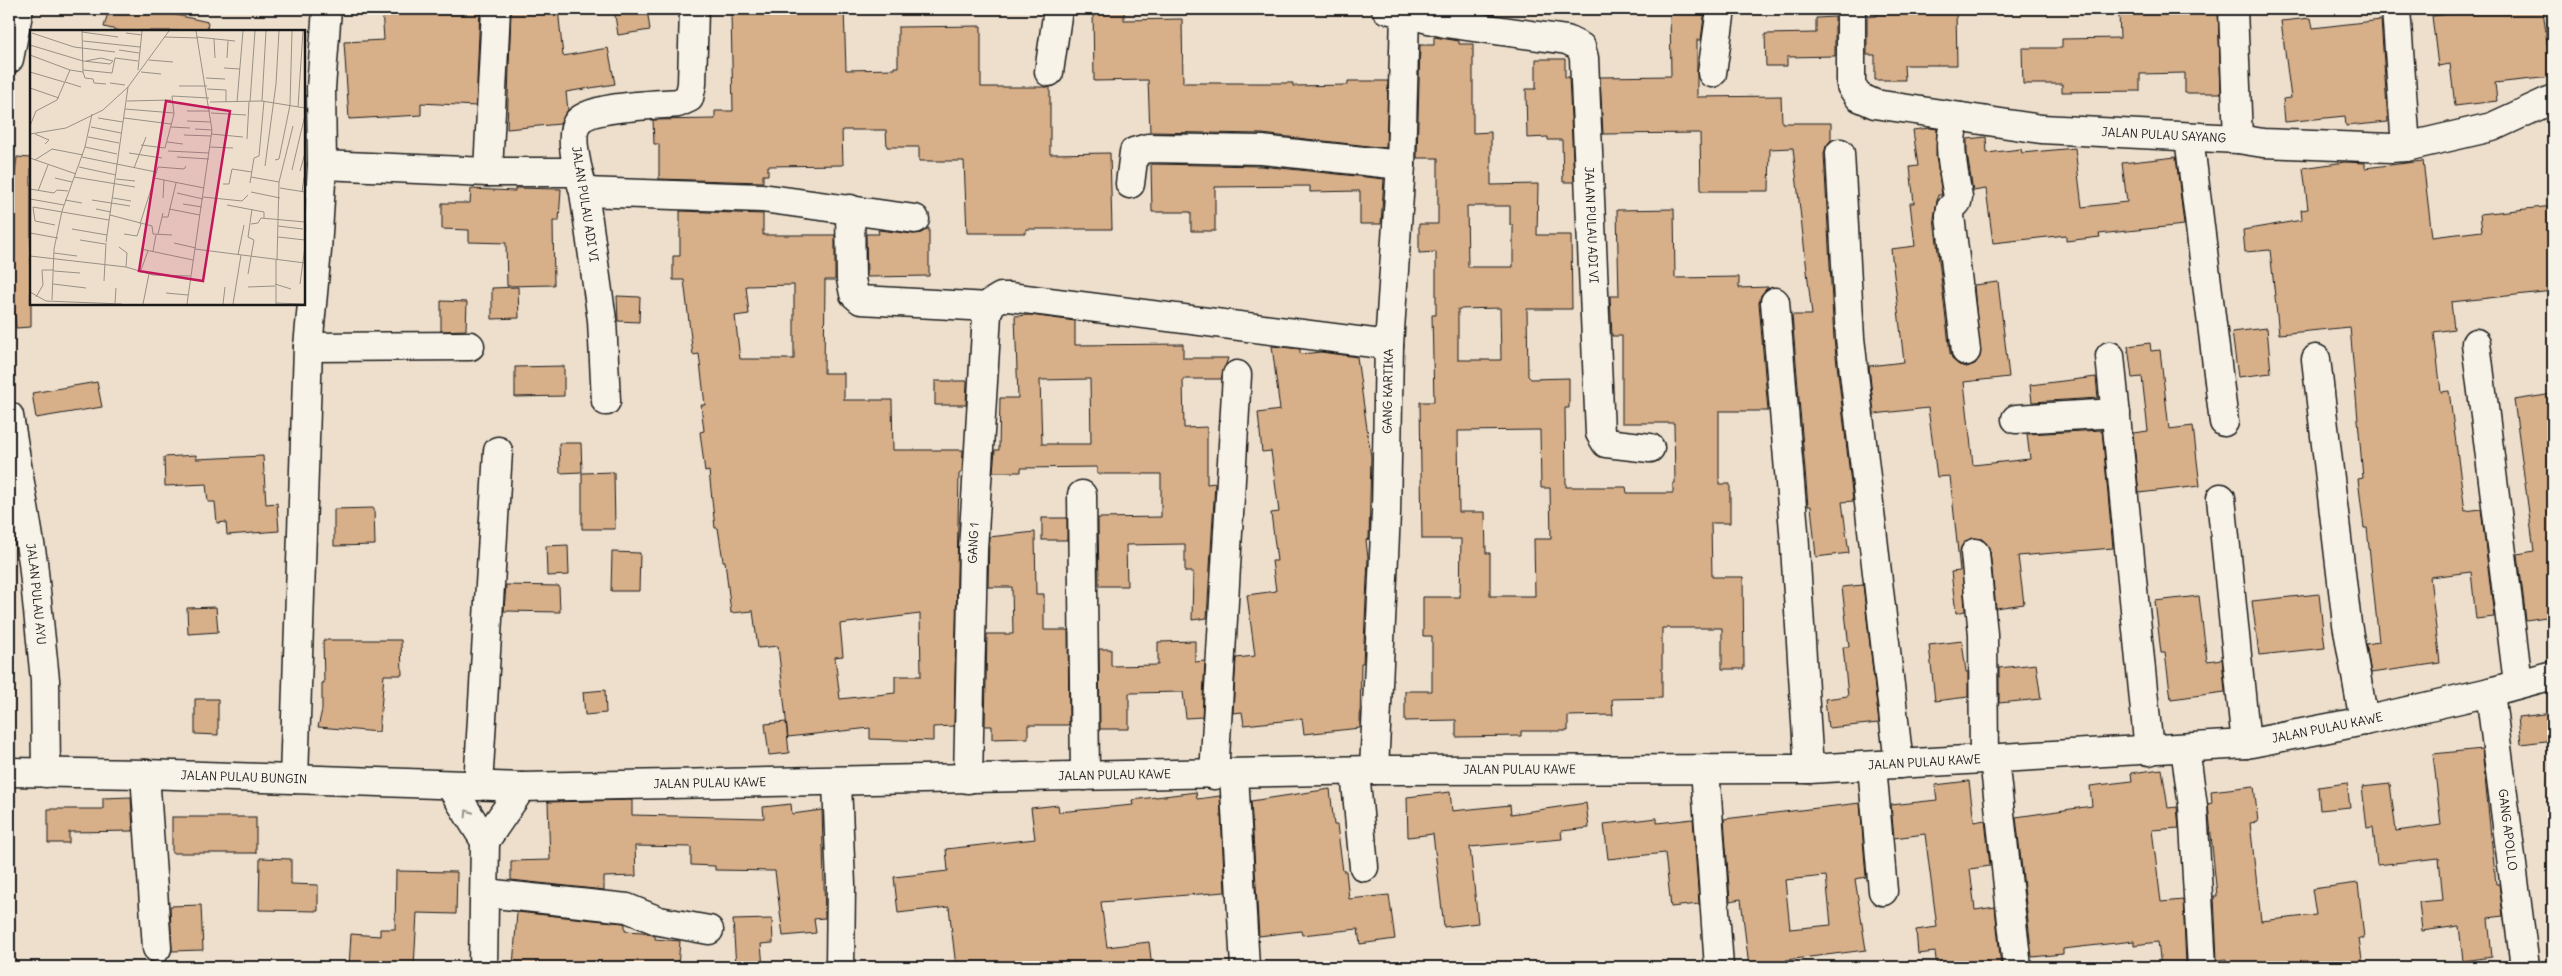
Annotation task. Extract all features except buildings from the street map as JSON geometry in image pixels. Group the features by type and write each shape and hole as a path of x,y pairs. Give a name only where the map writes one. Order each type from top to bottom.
{"street":[{"path":"294,779 308,347 322,165 312,87 328,9"},
{"path":"488,172 496,9"},
{"name":"JALAN PULAU ADI VI","path":"606,401 602,320 574,148 576,125 583,117 601,111 678,103 689,98 692,84 694,9"},
{"path":"1049,72 1058,9"},
{"path":"1712,73 1719,36 1721,9"},
{"name":"JALAN PULAU SAYANG","path":"1851,9 1851,86 1859,97 1875,104 2041,129 2238,139 2263,143 2391,148 2406,147 2492,127 2553,99"},
{"path":"2234,9 2238,139"},
{"path":"2396,9 2406,147"},
{"name":"JALAN PULAU ADI VI","path":"1396,11 1445,23 1497,20 1567,40 1575,43 1583,52 1600,433 1606,443 1650,448"},
{"name":"GANG KARTIKA","path":"1364,867 1364,771 1386,513 1389,345 1401,165 1396,11"},
{"path":"9,59 22,23"},
{"path":"1960,117 1954,123 1951,136 1958,197 1957,202 1951,208 1950,216 1966,350"},
{"path":"2189,138 2224,422"},
{"path":"1130,184 1134,152 1148,148 1262,150 1401,165"},
{"path":"1840,153 1850,338 1899,764"},
{"path":"322,165 488,172 762,198 915,219"},
{"path":"850,209 851,279 854,294 861,300 989,308 994,300 1009,297 1389,345"},
{"path":"1775,302 1794,531 1809,769"},
{"name":"GANG 1","path":"968,779 973,550 989,308"},
{"path":"2476,343 2518,683"},
{"path":"308,347 470,346"},
{"path":"2110,356 2149,751"},
{"path":"2316,359 2347,624 2364,721"},
{"path":"1237,375 1224,775 1245,967"},
{"path":"2016,419 2116,413"},
{"name":"JALAN PULAU AYU","path":"9,416 33,562 45,680 46,773"},
{"path":"478,786 498,451"},
{"path":"1082,495 1085,776"},
{"path":"2221,498 2246,744"},
{"path":"1975,553 1983,634 1989,759 2017,967"},
{"name":"JALAN PULAU KAWE","path":"478,786 837,782 1364,771 1809,769 1872,766 2246,744 2364,721 2490,692 2553,675"},
{"name":"GANG APOLLO","path":"2490,692 2525,967"},
{"path":"2185,748 2193,806 2202,967"},
{"path":"1872,766 1883,891"},
{"path":"1705,769 1719,967"},
{"name":"JALAN PULAU BUNGIN","path":"9,772 145,774 478,786"},
{"path":"145,774 157,948"},
{"path":"837,782 841,885 840,967"},
{"path":"450,785 485,841 483,967"},
{"path":"485,841 522,787"},
{"path":"485,893 627,908 659,921 709,930"}]}
